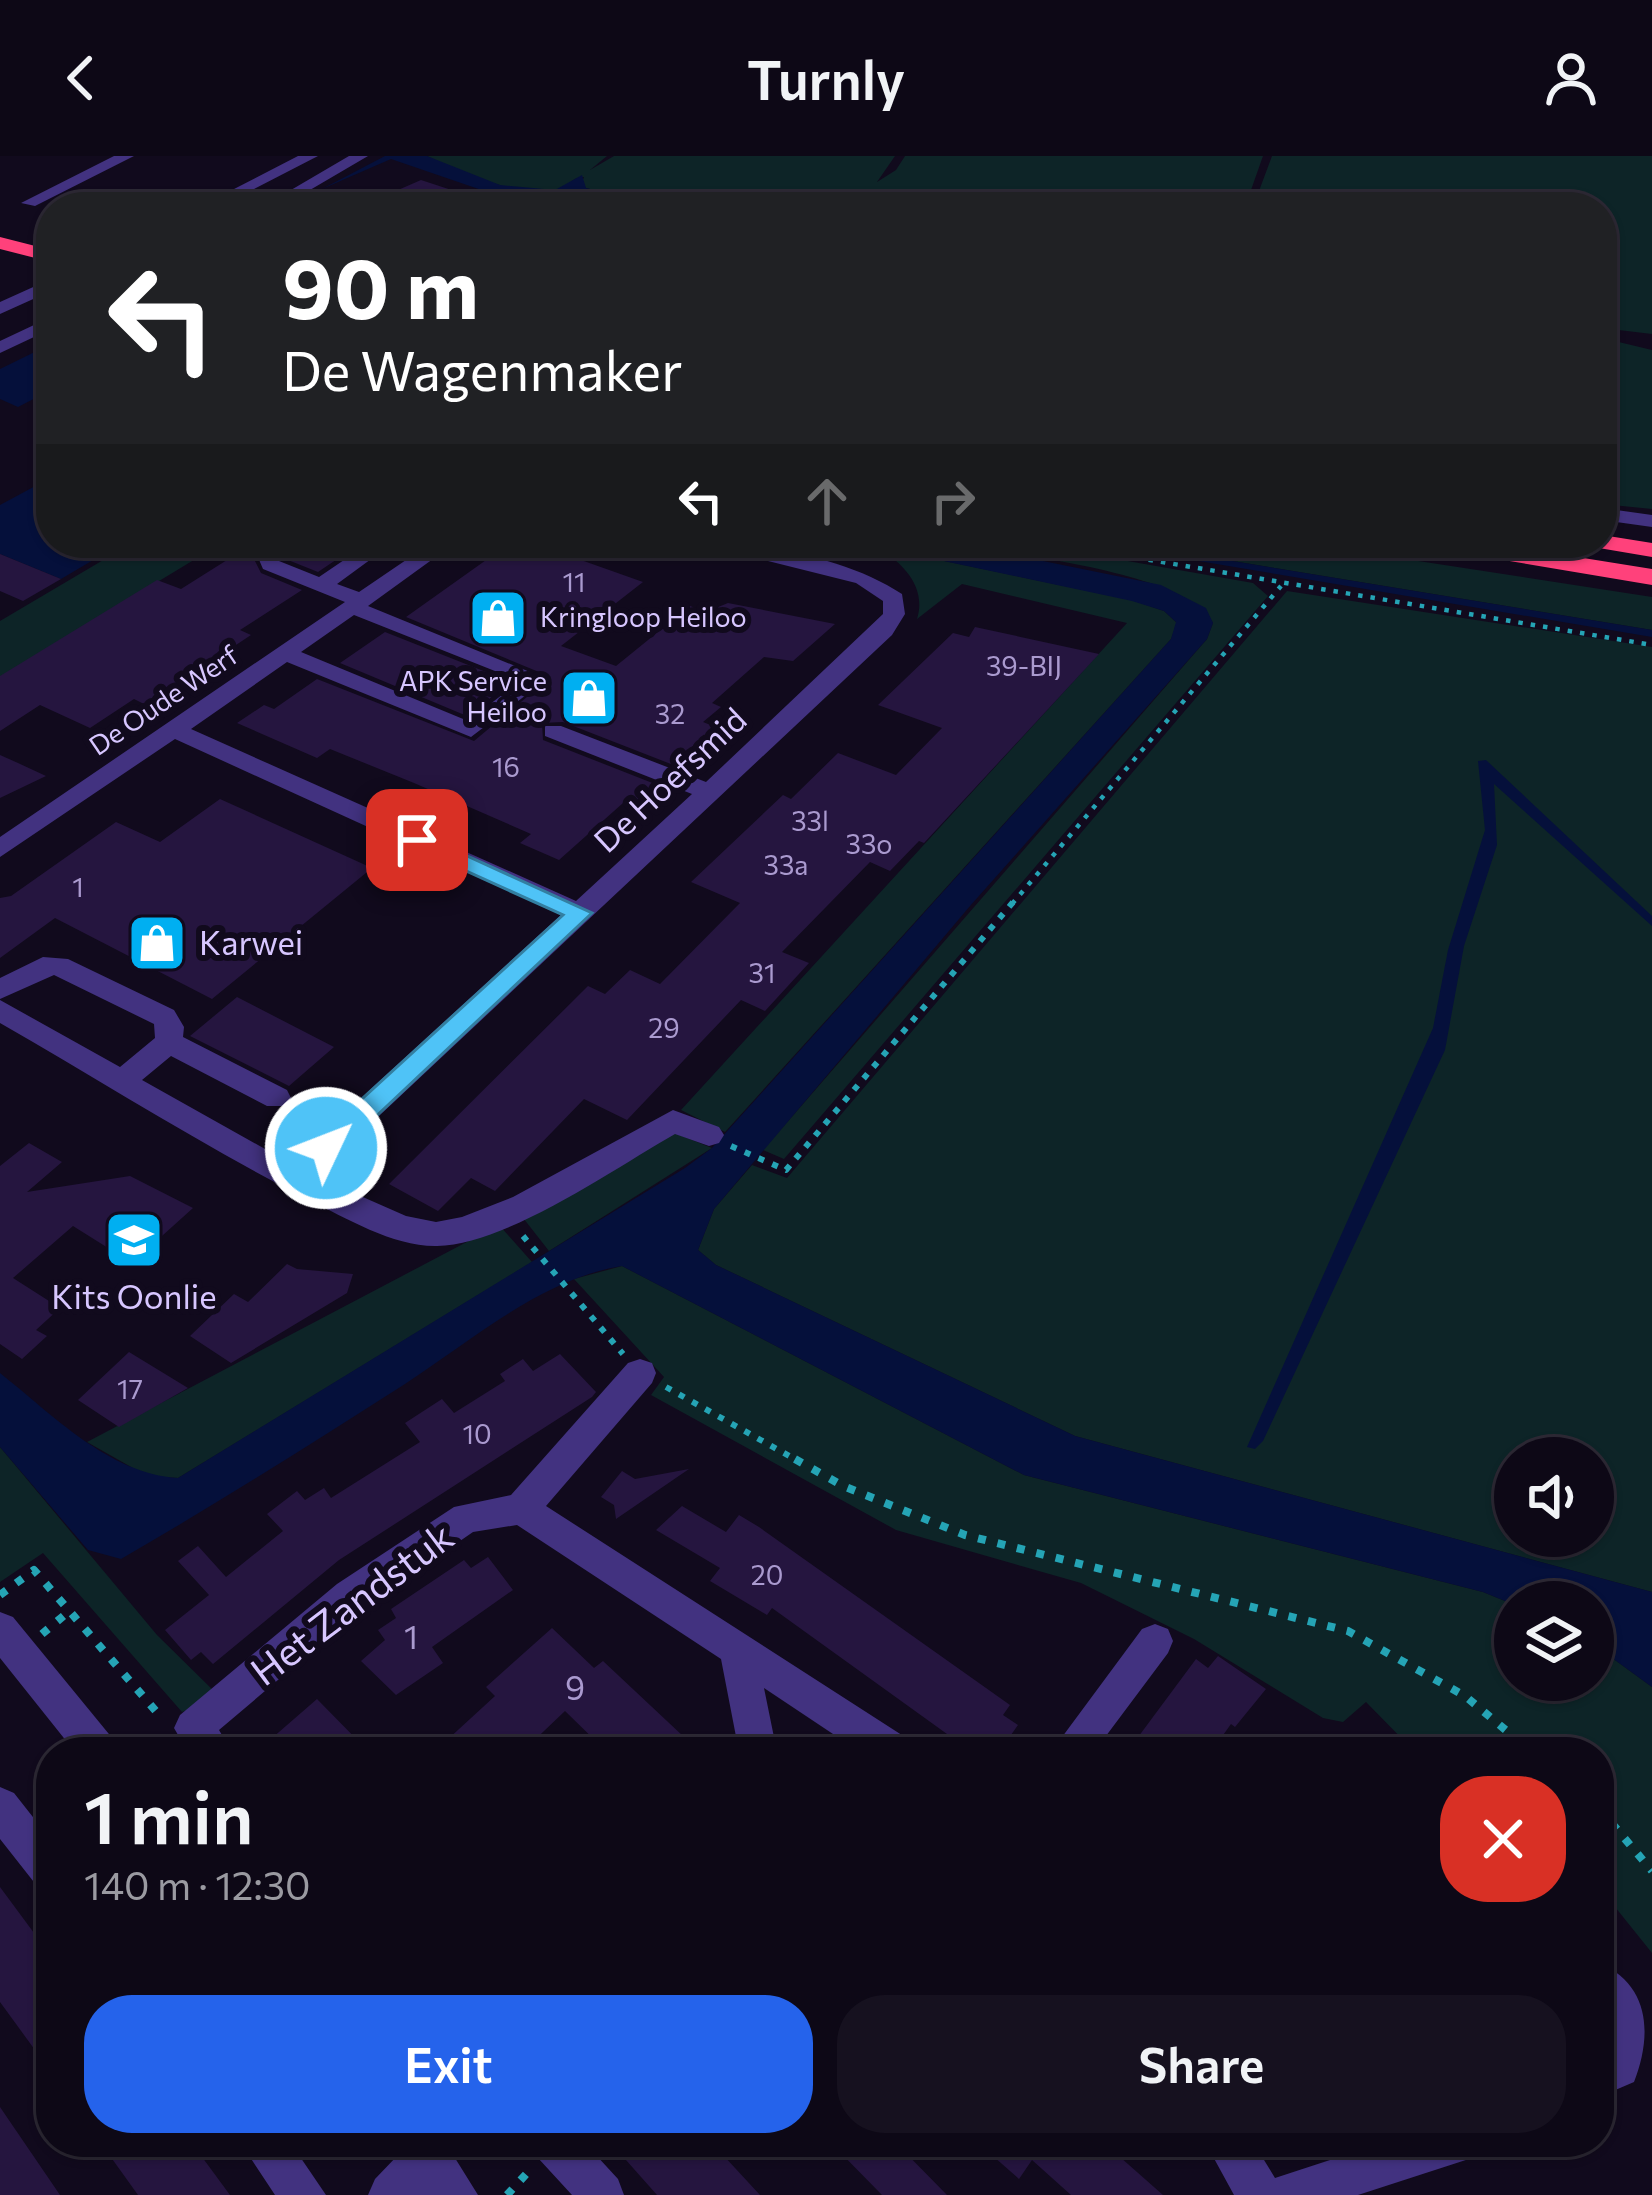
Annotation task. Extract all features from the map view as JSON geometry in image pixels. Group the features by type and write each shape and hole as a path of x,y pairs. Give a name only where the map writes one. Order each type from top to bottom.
{"highway":[{"path":"0,225 36,234"},
{"path":"0,243 36,252"},
{"path":"1617,544 1652,550"},
{"path":"1536,558 1652,577"}],"street":[{"path":"43,192 126,156"},
{"path":"237,192 310,156"},
{"path":"296,192 360,156"},
{"path":"0,309 36,292"},
{"path":"0,348 36,330"},
{"path":"1617,516 1652,521"},
{"path":"267,558 265,561 311,589 536,679 471,730 286,653"},
{"path":"311,589 360,558"},
{"name":"De Oude Werf","path":"0,849 423,558"},
{"name":"De Hoefsmid","path":"294,1177 884,630 894,614 894,599 863,578 773,558"},
{"path":"173,730 580,913"},
{"path":"553,731 710,792"},
{"path":"0,990 44,966 58,966 164,1017 170,1027 168,1042 125,1079"},
{"path":"0,1010 294,1177 400,1231 437,1234 504,1214 674,1121 709,1136"},
{"path":"168,1042 277,1098"},
{"path":"640,1373 521,1509 871,1737"},
{"name":"Het Zandstuk","path":"206,1737 350,1596 466,1518 521,1509"},
{"path":"0,1629 87,1737"},
{"path":"1081,1737 1155,1641"},
{"path":"739,1649 755,1737"},
{"path":"0,1807 36,1853"},
{"path":"1614,1993 1630,2038 1614,2069"},
{"path":"274,2157 303,2195"},
{"path":"391,2195 420,2157"},
{"path":"433,2157 456,2195"},
{"path":"568,2157 602,2195"},
{"path":"1236,2157 1260,2195"},
{"path":"1287,2195 1408,2157"}],"path":[{"path":"1130,558 1652,644"},
{"path":"766,1161 786,1170 1281,586"},
{"path":"539,1254 640,1373 843,1486 965,1535 1348,1631 1466,1696 1514,1737"},
{"path":"0,1594 34,1570 160,1717 197,1737"},
{"path":"1614,1826 1652,1871"}],"green space":[{"path":"427,156 607,156 590,170 614,156 895,156 877,182 896,170 905,156 1263,156 1250,192 602,192 581,184 584,177 544,191 474,177"},
{"path":"1272,156 1652,156 1652,334 1617,330 1617,192 1259,192"},
{"path":"1617,342 1652,350 1652,509 1617,506"},
{"path":"107,558 197,558 0,677 0,621"},
{"path":"930,558 1132,600 1164,611 1177,623 1171,639 725,1132 681,1110 1127,623 962,584 917,619 916,586 896,560"},
{"path":"1043,558 1110,558 1253,583 1268,596 784,1159 763,1150 1207,639 1213,623 1197,605 1135,578"},
{"path":"1214,558 1398,558 1652,597 1652,630"},
{"path":"1287,591 1652,647 1652,1592 1523,1557 1614,1557 1614,1437 1494,1437 1494,1549 1075,1436 716,1265 698,1250 714,1209 752,1165 787,1178"},
{"path":"672,1132 712,1148 549,1251 520,1214"},
{"path":"499,1225 532,1262 178,1478 147,1476 87,1442"},
{"path":"622,1266 1024,1475 1494,1596 1494,1701 1614,1701 1614,1659 1652,1687 1652,1953 1614,1906 1614,1737 1400,1737 1366,1702 1343,1722 1323,1718 1194,1639 1081,1583 896,1530 651,1395 664,1377 574,1279"},
{"path":"0,1447 157,1635 220,1697 182,1712 43,1553 0,1582"}],"shaded area":[{"path":"385,156 427,156 500,185 555,190 582,175 586,188 602,192 487,192 391,159 322,189"},
{"path":"36,351 36,398 18,407 0,399 0,369"},
{"path":"36,486 36,558 97,558 61,579 0,554 0,505"},
{"path":"930,558 1028,558 1161,585 1206,608 1213,623 1207,639 970,906 714,1209 698,1250 716,1265 1075,1436 1494,1549 1494,1557 1523,1557 1611,1581 1494,1581 1494,1596 1024,1475 622,1266 564,1283 536,1297 335,1429 121,1559 88,1550 0,1447 0,1373 105,1454 128,1466 178,1478 685,1168 712,1148 1171,639 1176,622 1164,611"},
{"path":"1181,558 1214,558 1652,630 1652,637"},
{"path":"1486,760 1652,916 1652,926 1494,784 1497,845 1464,946 1445,1050 1263,1441 1255,1449 1247,1447 1433,1028 1448,950 1485,830 1478,761"},
{"path":"1614,1582 1652,1592 1652,1687 1614,1659"}],"building":[{"path":"421,180 458,192 393,192"},
{"path":"0,554 61,579 23,601 0,591"},
{"path":"230,558 254,558 261,573 302,590 240,630 251,635 146,705 134,699 90,728 40,705 0,731 0,676 157,580 181,589"},
{"path":"283,558 339,558 318,572"},
{"path":"489,558 575,558 643,582 561,646 616,666 690,606 706,612 728,603 835,624 793,661 764,657 712,703 721,707 703,722 718,728 676,766 563,722 542,723 543,740 655,784 630,806 623,803 559,860 520,843 531,834 414,783 330,749 317,758 237,723 264,705 274,709 317,679 474,741 551,677 406,617"},
{"path":"975,627 1099,654 924,843 919,841 890,871 870,862 782,952 809,963 765,1011 741,1000 627,1120 584,1099 495,1191 471,1178 438,1211 389,1184 588,986 605,994 630,970 660,984 740,903 691,882 783,795 791,799 838,753 896,775 942,728 878,705 953,633 969,637"},
{"path":"385,632 511,682 467,716 340,663"},
{"path":"0,755 18,763 46,776 0,798"},
{"path":"220,799 372,868 212,999 55,918 0,958 0,898 11,896 116,822 160,842"},
{"path":"237,997 334,1047 289,1086 190,1036"},
{"path":"29,1143 62,1162 27,1192 130,1176 193,1208 132,1263 73,1226 13,1278 60,1308 36,1330 47,1336 22,1359 0,1344 0,1166"},
{"path":"287,1264 353,1274 347,1293 231,1363 190,1336 234,1294 248,1302"},
{"path":"129,1352 188,1388 119,1427 78,1400"},
{"path":"560,1354 596,1392 592,1397 339,1560 213,1664 201,1652 191,1660 165,1630 209,1595 178,1561 198,1546 226,1577 283,1531 267,1514 297,1491 305,1500 324,1488 331,1498 420,1442 405,1423 442,1399 454,1413 505,1381 500,1374 523,1359 533,1371"},
{"path":"689,1469 616,1519 614,1505 601,1497 622,1471 635,1479"},
{"path":"682,1506 726,1532 739,1515 1010,1705 1003,1715 1018,1725 1010,1737 951,1737 772,1608 767,1615 710,1581 720,1568 656,1530"},
{"path":"488,1557 513,1590 432,1647 443,1663 396,1695 361,1661 385,1640 378,1630 396,1618 391,1609 464,1560 471,1568"},
{"path":"552,1628 594,1668 603,1661 684,1737 592,1737 565,1711 538,1737 450,1737 495,1696 486,1687"},
{"path":"1218,1656 1266,1689 1222,1737 1138,1737 1196,1659 1208,1668"},
{"path":"317,1699 354,1737 273,1737"},
{"path":"0,1887 36,1936 36,2051 0,2002"},
{"path":"0,2107 60,2195 0,2195"},
{"path":"111,2157 202,2157 230,2195 138,2195"},
{"path":"623,2157 725,2157 760,2195 657,2195"},
{"path":"845,2157 910,2157 947,2195 882,2195"},
{"path":"994,2157 1120,2157 1163,2195 1071,2195 1032,2160 1019,2179"}],"place":[{"name":"Kringloop Heiloo","path":"498,618"},
{"name":"APK Service Heiloo","path":"589,698"},
{"name":"Karwei","path":"157,943"},
{"name":"Kits Oonlie","path":"134,1240"}],"route":[{"path":"326,1148 580,913 417,840"}]}
